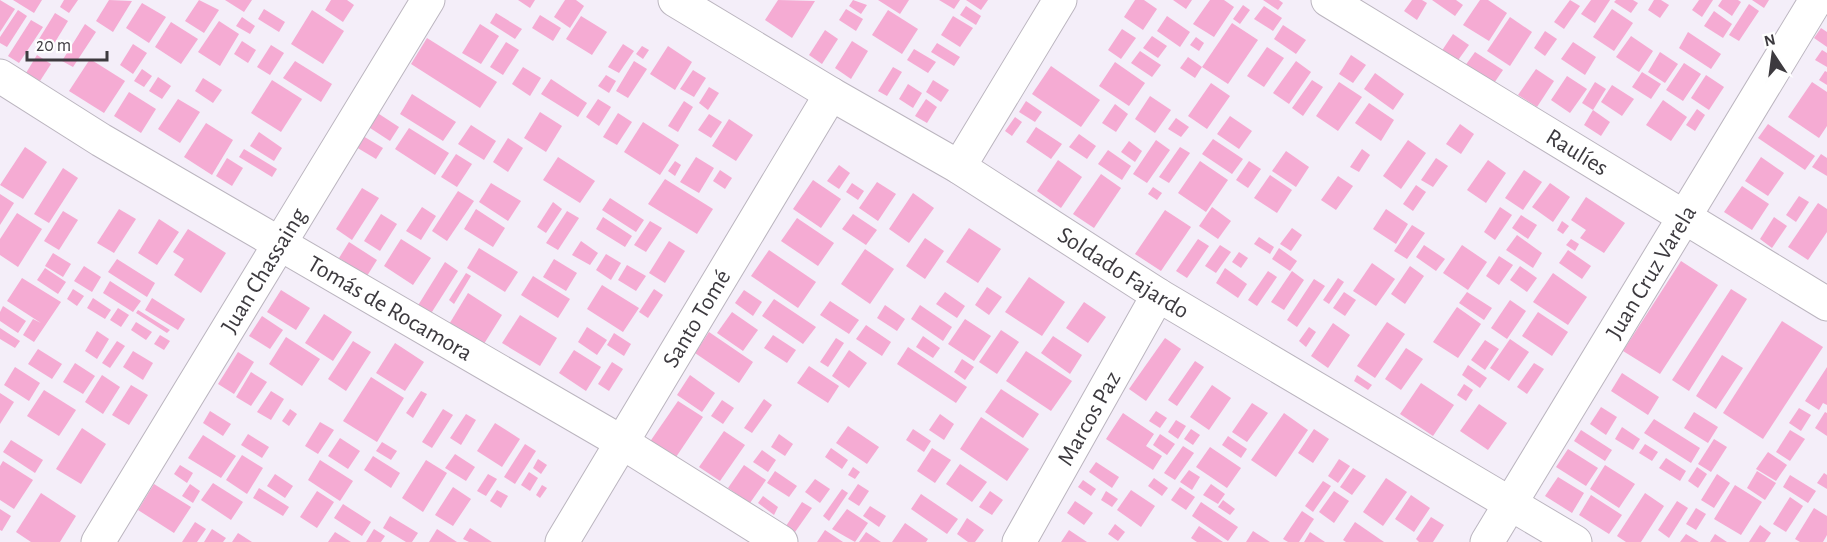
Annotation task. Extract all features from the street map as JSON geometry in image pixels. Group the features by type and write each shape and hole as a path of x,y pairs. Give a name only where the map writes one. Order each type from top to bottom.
{"street":[{"name":"Juan Chassaing","path":"98,542 428,0"},
{"name":"Soldado Fajardo","path":"675,0 831,94 959,167 1158,295 1511,501 1575,542"},
{"path":"959,167 1060,0"},
{"name":"Raulíes","path":"1328,0 1827,304"},
{"name":"Juan Cruz Varela","path":"1486,542 1816,0"},
{"name":"Tomás de Rocamora","path":"0,76 101,140 622,443 782,542"},
{"name":"Santo Tomé","path":"562,542 831,94"},
{"name":"Marcos Paz","path":"1019,542 1158,295"}],"building":[{"path":"0,0 15,9 0,32"},
{"path":"13,0 42,0 34,13"},
{"path":"64,0 78,0 69,13 60,7"},
{"path":"109,0 132,1 113,32 96,21"},
{"path":"199,0 219,10 204,33 185,21"},
{"path":"225,0 252,0 244,12"},
{"path":"331,0 347,0 354,5 343,22 325,10"},
{"path":"518,0 535,0 530,8"},
{"path":"565,0 576,0 584,6 570,28 554,17"},
{"path":"778,0 815,1 792,38 765,20"},
{"path":"853,0 867,5 861,14 849,6"},
{"path":"878,0 909,0 900,14"},
{"path":"939,0 960,0 954,9"},
{"path":"966,0 988,0 981,10"},
{"path":"1135,0 1144,0 1157,9 1143,30 1124,17"},
{"path":"1173,0 1192,0 1186,9"},
{"path":"1210,0 1224,0 1234,7 1214,37 1193,24"},
{"path":"1263,0 1279,0 1283,3 1278,10"},
{"path":"1412,0 1422,0 1427,3 1417,20 1404,11"},
{"path":"1432,0 1456,0 1463,5 1455,16"},
{"path":"1480,0 1488,0 1507,13 1489,41 1463,25"},
{"path":"1570,0 1580,6 1564,29 1554,22"},
{"path":"1591,0 1610,0 1595,23 1581,14"},
{"path":"1633,0 1638,3 1631,13 1614,2"},
{"path":"1654,0 1661,0 1669,5 1660,18 1648,10"},
{"path":"1699,0 1713,0 1702,17 1692,10"},
{"path":"1722,0 1741,2 1732,16 1718,6"},
{"path":"1752,0 1769,0 1764,8"},
{"path":"142,3 166,17 149,43 126,28"},
{"path":"1749,4 1759,11 1739,41 1729,35"},
{"path":"1243,5 1250,10 1240,24 1233,19"},
{"path":"966,6 981,16 976,25 960,15"},
{"path":"1264,6 1282,18 1273,31 1254,19"},
{"path":"264,9 285,22 279,32 258,19"},
{"path":"846,9 863,19 856,31 839,20"},
{"path":"1612,9 1633,23 1614,51 1593,37"},
{"path":"18,10 27,16 7,47 0,43 0,37"},
{"path":"312,10 344,31 323,64 291,44"},
{"path":"888,10 918,29 902,54 872,35"},
{"path":"1714,11 1732,24 1723,38 1704,26"},
{"path":"55,13 68,21 52,47 39,39"},
{"path":"496,13 522,29 515,39 490,23"},
{"path":"540,15 561,28 553,41 532,28"},
{"path":"581,16 607,32 592,55 566,39"},
{"path":"953,16 973,28 960,47 941,35"},
{"path":"1167,16 1190,32 1180,47 1157,31"},
{"path":"242,17 255,26 250,34 236,26"},
{"path":"1510,17 1532,32 1510,66 1487,51"},
{"path":"31,20 43,27 19,63 8,56"},
{"path":"219,21 239,34 220,66 198,52"},
{"path":"171,22 198,39 181,64 155,47"},
{"path":"1232,23 1258,40 1228,84 1202,67"},
{"path":"85,24 96,32 73,67 62,61"},
{"path":"480,24 499,36 481,64 462,53"},
{"path":"1283,25 1306,40 1296,54 1274,39"},
{"path":"1821,28 1827,32 1827,47 1814,38"},
{"path":"1122,29 1136,38 1121,59 1108,50"},
{"path":"825,30 838,39 822,64 809,55"},
{"path":"1545,31 1557,39 1545,56 1534,48"},
{"path":"1688,32 1721,54 1711,69 1679,48"},
{"path":"1453,34 1469,45 1456,63 1441,52"},
{"path":"1152,36 1167,46 1158,58 1143,48"},
{"path":"1631,36 1653,51 1639,72 1616,57"},
{"path":"1196,37 1204,43 1199,51 1190,45"},
{"path":"427,38 497,82 480,108 411,64"},
{"path":"242,41 256,50 248,63 234,54"},
{"path":"852,41 868,51 851,79 835,68"},
{"path":"506,42 519,50 503,75 490,67"},
{"path":"1573,42 1596,57 1585,75 1561,59"},
{"path":"937,43 960,57 954,66 931,52"},
{"path":"133,44 147,53 133,74 120,65"},
{"path":"623,44 634,51 619,73 608,67"},
{"path":"271,45 284,53 270,75 257,67"},
{"path":"642,46 649,50 643,59 636,54"},
{"path":"668,46 692,62 675,90 650,74"},
{"path":"1267,47 1284,58 1264,87 1247,76"},
{"path":"914,49 936,62 928,73 907,60"},
{"path":"1822,50 1827,53 1827,67 1815,60"},
{"path":"1140,51 1161,65 1152,77 1131,63"},
{"path":"1475,52 1503,70 1490,89 1462,70"},
{"path":"1660,52 1678,64 1665,83 1648,72"},
{"path":"37,55 51,64 40,81 26,73"},
{"path":"1351,55 1366,65 1353,83 1339,74"},
{"path":"1188,57 1202,67 1195,78 1180,68"},
{"path":"90,59 125,81 104,113 69,91"},
{"path":"295,61 332,84 321,102 283,78"},
{"path":"634,61 647,69 628,98 616,91"},
{"path":"1296,61 1311,72 1289,104 1273,93"},
{"path":"1115,62 1145,83 1129,106 1099,86"},
{"path":"1684,63 1701,74 1683,101 1666,90"},
{"path":"1051,66 1100,100 1081,127 1032,94"},
{"path":"523,67 541,78 530,96 512,84"},
{"path":"893,67 902,72 887,96 878,91"},
{"path":"142,69 152,76 144,87 134,81"},
{"path":"1536,69 1554,81 1537,107 1518,95"},
{"path":"693,70 706,78 694,97 680,89"},
{"path":"1825,71 1827,72 1827,85 1819,80"},
{"path":"1642,72 1661,84 1651,99 1632,87"},
{"path":"1375,73 1404,94 1393,110 1364,89"},
{"path":"606,75 616,81 609,93 598,86"},
{"path":"1706,75 1724,87 1709,110 1691,98"},
{"path":"1567,76 1587,89 1570,113 1551,100"},
{"path":"158,77 171,86 162,99 149,91"},
{"path":"203,78 222,90 213,103 195,91"},
{"path":"551,79 587,103 578,117 541,94"},
{"path":"272,80 302,99 281,132 251,113"},
{"path":"933,80 949,90 941,102 926,92"},
{"path":"1312,80 1323,87 1303,116 1292,108"},
{"path":"1339,82 1362,97 1338,131 1316,116"},
{"path":"1595,82 1606,89 1593,110 1582,103"},
{"path":"1812,82 1827,92 1827,126 1819,138 1788,117"},
{"path":"1211,83 1230,96 1207,129 1188,116"},
{"path":"908,84 922,93 913,108 899,99"},
{"path":"1612,85 1634,99 1622,116 1601,102"},
{"path":"709,87 719,93 708,110 699,103"},
{"path":"129,92 156,109 141,133 114,116"},
{"path":"412,94 456,122 443,141 400,114"},
{"path":"1150,96 1171,110 1155,133 1135,119"},
{"path":"178,99 200,112 180,143 158,129"},
{"path":"598,99 611,107 599,126 586,117"},
{"path":"926,99 937,107 927,123 915,116"},
{"path":"1663,100 1687,117 1671,141 1646,125"},
{"path":"684,101 693,107 678,132 668,126"},
{"path":"1026,101 1042,112 1035,122 1019,112"},
{"path":"1369,103 1394,120 1381,141 1355,123"},
{"path":"1115,104 1128,114 1116,132 1102,123"},
{"path":"1697,109 1705,115 1695,131 1686,125"},
{"path":"1593,110 1610,122 1601,136 1584,125"},
{"path":"376,112 399,127 390,141 367,126"},
{"path":"540,112 562,126 546,152 524,138"},
{"path":"618,113 632,122 617,145 603,137"},
{"path":"709,114 722,122 711,138 698,130"},
{"path":"1230,116 1252,131 1239,149 1217,134"},
{"path":"1015,117 1022,122 1012,136 1005,131"},
{"path":"1176,118 1189,127 1181,137 1168,129"},
{"path":"729,119 753,135 736,161 712,146"},
{"path":"643,122 679,145 660,175 624,152"},
{"path":"206,123 233,140 212,175 184,157"},
{"path":"1460,124 1474,134 1461,154 1446,144"},
{"path":"1768,124 1815,156 1805,170 1758,138"},
{"path":"471,125 496,141 484,160 458,144"},
{"path":"1036,127 1062,144 1051,159 1026,142"},
{"path":"409,128 449,153 435,175 395,149"},
{"path":"259,132 282,148 274,161 250,146"},
{"path":"1079,134 1096,146 1087,159 1069,147"},
{"path":"363,136 383,148 376,159 356,147"},
{"path":"508,138 523,148 508,172 493,162"},
{"path":"1213,139 1243,159 1232,174 1202,154"},
{"path":"1156,140 1170,150 1147,183 1133,174"},
{"path":"1408,140 1426,153 1401,189 1383,176"},
{"path":"1129,141 1142,151 1135,162 1121,152"},
{"path":"25,147 47,162 23,199 0,185"},
{"path":"1180,147 1190,153 1169,183 1159,177"},
{"path":"244,149 277,169 272,177 239,157"},
{"path":"1362,149 1370,155 1359,172 1350,167"},
{"path":"1108,150 1131,166 1122,180 1098,164"},
{"path":"1286,151 1309,167 1296,187 1272,171"},
{"path":"456,154 472,164 457,187 441,177"},
{"path":"1821,154 1827,158 1827,176 1812,167"},
{"path":"558,157 595,181 580,203 543,180"},
{"path":"696,157 714,168 699,193 680,182"},
{"path":"1761,157 1784,173 1768,196 1745,181"},
{"path":"227,158 243,168 232,186 216,176"},
{"path":"1436,158 1448,166 1433,187 1421,180"},
{"path":"1058,160 1082,177 1061,208 1037,191"},
{"path":"1488,160 1506,173 1486,203 1467,190"},
{"path":"675,161 681,165 675,176 668,171"},
{"path":"1200,161 1228,180 1206,212 1178,193"},
{"path":"1249,161 1261,169 1248,188 1236,180"},
{"path":"839,165 850,173 839,189 827,181"},
{"path":"63,168 78,178 49,223 34,214"},
{"path":"720,170 732,178 725,189 713,181"},
{"path":"1524,170 1542,182 1523,210 1505,198"},
{"path":"1101,174 1121,188 1094,228 1073,214"},
{"path":"1270,175 1292,190 1277,213 1254,198"},
{"path":"1338,176 1353,186 1336,210 1321,200"},
{"path":"665,179 713,209 697,234 648,204"},
{"path":"813,180 841,199 821,228 793,209"},
{"path":"877,182 896,194 878,221 859,208"},
{"path":"491,183 521,201 508,221 479,202"},
{"path":"852,183 864,191 858,200 846,192"},
{"path":"1550,183 1570,197 1553,222 1532,207"},
{"path":"1416,185 1426,192 1413,211 1403,204"},
{"path":"1742,186 1769,204 1752,230 1724,212"},
{"path":"1153,187 1162,193 1157,200 1148,194"},
{"path":"362,188 379,198 352,240 336,229"},
{"path":"458,191 474,201 447,241 432,231"},
{"path":"913,193 934,208 909,243 889,229"},
{"path":"0,194 14,203 0,225"},
{"path":"1799,196 1809,202 1796,222 1786,215"},
{"path":"1586,197 1625,223 1604,253 1580,238 1586,230 1571,220"},
{"path":"610,198 644,220 636,232 602,210"},
{"path":"553,202 562,209 546,233 537,227"},
{"path":"1818,203 1827,209 1827,232 1808,260 1788,247"},
{"path":"422,207 436,216 421,240 406,231"},
{"path":"1212,207 1231,221 1218,239 1199,226"},
{"path":"1500,207 1512,215 1495,240 1484,232"},
{"path":"119,209 136,219 114,253 97,243"},
{"path":"476,209 505,228 493,247 464,229"},
{"path":"1386,209 1408,224 1396,244 1373,229"},
{"path":"1165,210 1191,227 1161,271 1135,254"},
{"path":"63,211 78,220 59,250 44,241"},
{"path":"567,211 579,218 558,250 546,243"},
{"path":"17,213 42,229 18,267 0,255 0,239"},
{"path":"381,214 397,224 380,251 364,241"},
{"path":"853,214 877,230 866,245 842,229"},
{"path":"1521,215 1537,225 1528,239 1512,228"},
{"path":"603,217 632,236 625,247 596,229"},
{"path":"1774,217 1787,226 1772,248 1760,239"},
{"path":"797,218 834,243 818,266 781,241"},
{"path":"159,219 179,232 157,265 138,253"},
{"path":"650,221 662,228 646,252 634,245"},
{"path":"1562,221 1569,226 1563,234 1557,230"},
{"path":"1412,225 1425,233 1407,259 1394,251"},
{"path":"969,228 1001,249 978,283 946,262"},
{"path":"1292,228 1302,235 1291,251 1280,244"},
{"path":"188,229 226,253 201,293 174,275 184,259 173,252"},
{"path":"1517,235 1542,253 1533,268 1506,250"},
{"path":"1259,237 1274,247 1270,254 1254,244"},
{"path":"925,238 944,251 925,279 906,266"},
{"path":"401,239 431,258 413,285 384,266"},
{"path":"1198,239 1209,246 1187,278 1176,271"},
{"path":"1571,239 1579,244 1575,251 1566,245"},
{"path":"581,241 598,253 590,265 572,255"},
{"path":"669,241 685,251 665,283 649,273"},
{"path":"349,242 377,260 367,276 339,258"},
{"path":"1220,245 1231,252 1216,273 1205,266"},
{"path":"1424,245 1445,259 1436,271 1416,257"},
{"path":"1462,245 1487,262 1468,290 1443,273"},
{"path":"479,248 518,272 505,292 467,268"},
{"path":"1279,248 1297,261 1290,271 1272,259"},
{"path":"865,249 894,269 870,304 841,284"},
{"path":"769,250 816,282 798,308 751,276"},
{"path":"1568,250 1591,266 1582,279 1559,263"},
{"path":"1239,252 1248,258 1241,268 1232,262"},
{"path":"53,253 71,264 63,277 45,266"},
{"path":"606,254 621,263 611,280 596,270"},
{"path":"1499,256 1513,265 1499,285 1486,276"},
{"path":"117,259 155,283 147,297 108,272"},
{"path":"554,259 577,273 566,291 543,277"},
{"path":"1681,261 1718,285 1660,374 1623,351"},
{"path":"445,262 458,271 430,315 417,307"},
{"path":"1372,263 1395,279 1376,306 1353,291"},
{"path":"627,265 646,276 636,291 618,280"},
{"path":"84,266 101,277 92,292 74,281"},
{"path":"1410,266 1424,276 1405,304 1391,294"},
{"path":"1520,266 1537,278 1527,292 1510,280"},
{"path":"45,268 66,282 58,294 37,280"},
{"path":"1225,268 1247,284 1238,298 1216,283"},
{"path":"1268,271 1277,277 1257,306 1248,300"},
{"path":"1292,271 1304,280 1284,310 1271,302"},
{"path":"466,273 471,276 454,304 449,300"},
{"path":"1553,273 1587,297 1568,325 1533,302"},
{"path":"533,276 570,299 558,318 521,295"},
{"path":"1029,277 1065,302 1042,336 1005,312"},
{"path":"22,278 61,302 34,342 23,335 33,319 41,323 7,301"},
{"path":"1338,278 1344,282 1329,304 1323,300"},
{"path":"1314,279 1325,286 1297,327 1287,320"},
{"path":"110,281 141,301 133,312 103,293"},
{"path":"602,285 639,308 623,332 587,309"},
{"path":"987,287 1002,297 989,315 975,305"},
{"path":"73,289 84,296 77,306 67,299"},
{"path":"654,289 663,295 648,318 639,312"},
{"path":"1731,289 1747,299 1689,391 1672,380"},
{"path":"281,290 310,308 296,330 267,312"},
{"path":"744,290 762,302 753,316 735,303"},
{"path":"945,292 965,306 957,318 936,304"},
{"path":"1344,292 1356,300 1345,316 1333,308"},
{"path":"1467,292 1492,308 1484,320 1459,303"},
{"path":"468,293 502,315 482,347 448,326"},
{"path":"93,298 111,310 105,319 87,308"},
{"path":"152,298 185,319 178,330 145,310"},
{"path":"774,299 816,327 803,344 762,316"},
{"path":"1510,300 1526,311 1507,339 1491,328"},
{"path":"830,301 859,320 849,334 820,315"},
{"path":"1084,302 1106,317 1088,343 1066,328"},
{"path":"885,305 905,319 897,331 877,318"},
{"path":"920,305 952,327 943,341 911,319"},
{"path":"3,306 26,321 18,333 0,321"},
{"path":"1457,307 1481,324 1458,358 1433,342"},
{"path":"118,308 129,315 121,327 110,320"},
{"path":"138,310 170,330 167,333 136,313"},
{"path":"732,312 758,330 743,351 717,333"},
{"path":"1538,312 1568,332 1552,356 1522,336"},
{"path":"324,314 352,332 333,361 305,343"},
{"path":"520,315 557,338 540,366 502,343"},
{"path":"262,316 283,330 270,349 249,336"},
{"path":"965,319 991,336 974,361 948,344"},
{"path":"1782,321 1823,347 1763,439 1723,413"},
{"path":"136,322 152,332 146,340 131,330"},
{"path":"1387,322 1405,334 1375,378 1357,366"},
{"path":"1333,323 1350,335 1328,368 1311,356"},
{"path":"866,325 891,342 882,356 856,339"},
{"path":"587,327 607,340 597,355 578,342"},
{"path":"1309,327 1316,332 1306,347 1299,341"},
{"path":"0,328 20,341 15,348 0,339"},
{"path":"1001,330 1019,342 997,374 979,362"},
{"path":"97,331 109,339 97,359 85,351"},
{"path":"709,332 753,362 739,383 695,353"},
{"path":"614,333 631,344 624,356 607,345"},
{"path":"160,335 170,341 164,350 154,344"},
{"path":"773,335 796,350 787,363 764,348"},
{"path":"923,336 940,348 933,358 916,347"},
{"path":"1053,336 1082,355 1070,374 1041,353"},
{"path":"286,337 320,359 302,386 269,364"},
{"path":"836,338 844,343 828,367 820,362"},
{"path":"1165,338 1181,349 1146,401 1129,389"},
{"path":"1510,339 1529,352 1509,381 1490,368"},
{"path":"1485,340 1499,349 1485,370 1471,360"},
{"path":"117,341 125,346 110,368 102,363"},
{"path":"353,341 371,352 346,391 328,379"},
{"path":"395,343 424,362 405,391 376,373"},
{"path":"908,347 967,387 956,403 897,364"},
{"path":"1406,348 1423,359 1401,390 1385,379"},
{"path":"38,349 62,364 52,379 28,364"},
{"path":"574,350 601,367 586,391 559,373"},
{"path":"849,350 867,363 849,388 832,376"},
{"path":"133,351 153,363 143,380 123,367"},
{"path":"1026,351 1072,381 1051,411 1006,381"},
{"path":"238,352 254,362 234,394 218,384"},
{"path":"1722,355 1743,368 1716,409 1696,396"},
{"path":"962,359 974,367 965,380 954,372"},
{"path":"1195,361 1204,367 1177,406 1168,400"},
{"path":"612,362 623,369 609,391 598,384"},
{"path":"75,363 95,376 83,394 63,382"},
{"path":"1534,363 1544,369 1527,394 1517,387"},
{"path":"1468,365 1487,378 1480,388 1462,375"},
{"path":"809,366 839,386 828,403 797,383"},
{"path":"15,367 40,383 29,401 4,385"},
{"path":"1827,367 1827,405 1823,403 1819,410 1805,401"},
{"path":"251,372 267,382 251,406 236,397"},
{"path":"1622,373 1659,397 1648,415 1611,391"},
{"path":"102,375 120,387 103,414 85,402"},
{"path":"690,375 715,393 702,412 677,395"},
{"path":"1357,375 1372,385 1368,390 1354,381"},
{"path":"371,377 404,398 377,442 343,421"},
{"path":"1421,383 1454,405 1433,436 1400,414"},
{"path":"1464,384 1473,390 1466,401 1457,395"},
{"path":"131,385 148,395 129,425 112,415"},
{"path":"1212,385 1231,398 1209,430 1190,417"},
{"path":"1001,389 1039,414 1023,438 985,412"},
{"path":"44,390 76,410 59,436 27,416"},
{"path":"271,391 284,399 271,420 257,412"},
{"path":"421,391 427,394 413,418 406,413"},
{"path":"0,393 14,402 0,424"},
{"path":"764,399 772,405 752,433 744,428"},
{"path":"722,400 734,408 723,424 711,416"},
{"path":"678,401 703,417 672,463 647,446"},
{"path":"1252,403 1268,413 1247,442 1232,432"},
{"path":"1479,404 1507,423 1488,450 1460,431"},
{"path":"1601,407 1617,417 1606,435 1590,424"},
{"path":"1799,408 1811,415 1801,431 1789,423"},
{"path":"290,409 297,414 289,426 282,421"},
{"path":"443,409 453,415 432,448 422,442"},
{"path":"210,411 231,424 223,436 203,423"},
{"path":"1156,411 1167,418 1160,428 1149,421"},
{"path":"1694,412 1718,427 1708,443 1684,428"},
{"path":"1825,412 1827,413 1827,436 1815,428"},
{"path":"1123,413 1154,434 1146,446 1162,456 1153,470 1106,439"},
{"path":"1284,413 1308,430 1276,477 1251,460"},
{"path":"466,414 476,420 461,445 450,438"},
{"path":"940,414 954,424 944,440 929,430"},
{"path":"981,417 1029,449 1007,481 960,449"},
{"path":"1654,419 1700,448 1691,463 1644,433"},
{"path":"1176,420 1186,426 1178,439 1168,432"},
{"path":"320,422 334,430 318,454 305,446"},
{"path":"495,423 520,439 502,467 477,451"},
{"path":"848,426 879,447 867,464 836,443"},
{"path":"1622,427 1640,439 1633,450 1615,439"},
{"path":"82,428 106,444 81,484 56,469"},
{"path":"913,429 931,441 924,452 906,440"},
{"path":"1191,429 1200,435 1193,445 1184,439"},
{"path":"1314,429 1329,439 1313,463 1298,453"},
{"path":"1581,430 1612,450 1605,461 1574,441"},
{"path":"1790,430 1805,439 1790,461 1776,452"},
{"path":"724,431 745,445 720,481 699,467"},
{"path":"248,434 269,447 262,458 241,445"},
{"path":"779,434 793,444 785,456 771,447"},
{"path":"1160,434 1175,444 1167,455 1153,445"},
{"path":"203,435 236,456 221,478 188,458"},
{"path":"1228,436 1247,449 1241,458 1222,445"},
{"path":"340,438 360,451 348,469 328,456"},
{"path":"1714,439 1727,447 1711,472 1698,464"},
{"path":"11,440 43,460 35,473 3,452"},
{"path":"382,442 397,451 391,460 376,451"},
{"path":"525,444 536,451 515,484 504,477"},
{"path":"1645,444 1658,452 1652,461 1639,453"},
{"path":"1183,446 1194,453 1175,480 1164,473"},
{"path":"1210,447 1241,468 1227,488 1196,467"},
{"path":"831,448 848,460 842,469 825,457"},
{"path":"932,448 951,460 935,483 917,471"},
{"path":"1568,449 1598,468 1586,486 1556,467"},
{"path":"762,450 776,460 768,472 753,462"},
{"path":"1768,452 1787,465 1776,481 1756,469"},
{"path":"455,454 475,467 466,481 445,468"},
{"path":"242,455 263,468 247,494 226,480"},
{"path":"373,456 400,473 391,488 364,470"},
{"path":"1666,458 1686,471 1680,481 1659,468"},
{"path":"538,459 547,465 541,474 533,468"},
{"path":"1339,459 1350,466 1338,483 1328,476"},
{"path":"320,460 353,481 340,501 308,480"},
{"path":"426,460 447,473 423,512 402,498"},
{"path":"3,461 33,480 14,509 0,500 0,466"},
{"path":"1096,462 1119,477 1112,488 1089,472"},
{"path":"960,464 987,482 972,502 946,484"},
{"path":"180,465 193,473 187,483 174,474"},
{"path":"744,465 766,480 750,503 728,488"},
{"path":"1605,465 1635,484 1619,508 1590,489"},
{"path":"853,467 860,472 855,479 848,475"},
{"path":"1697,467 1707,474 1698,488 1688,481"},
{"path":"1353,468 1366,476 1352,495 1340,487"},
{"path":"1189,470 1200,477 1192,490 1180,482"},
{"path":"775,471 797,486 789,497 767,483"},
{"path":"1757,471 1776,483 1765,500 1747,488"},
{"path":"529,472 538,478 530,491 521,485"},
{"path":"1824,473 1827,475 1827,489 1817,483"},
{"path":"275,474 293,486 285,498 267,486"},
{"path":"488,474 497,479 486,496 477,491"},
{"path":"1717,474 1730,483 1714,508 1701,500"},
{"path":"1790,475 1816,491 1808,503 1783,487"},
{"path":"1558,477 1584,493 1572,513 1545,496"},
{"path":"1154,478 1168,488 1162,496 1148,486"},
{"path":"1386,478 1407,492 1383,526 1363,512"},
{"path":"815,479 830,489 820,503 805,492"},
{"path":"1083,480 1096,489 1091,496 1078,487"},
{"path":"1323,481 1331,486 1313,512 1305,506"},
{"path":"213,483 243,502 231,520 201,500"},
{"path":"154,484 191,507 174,533 138,510"},
{"path":"190,484 200,491 193,503 182,496"},
{"path":"858,484 869,491 859,506 848,499"},
{"path":"1211,484 1225,494 1218,504 1203,495"},
{"path":"542,485 547,488 540,498 536,495"},
{"path":"1735,485 1762,502 1741,535 1714,519"},
{"path":"453,487 471,499 453,526 435,515"},
{"path":"1180,487 1195,497 1186,510 1171,500"},
{"path":"259,488 289,507 283,516 253,498"},
{"path":"842,489 848,493 829,521 823,516"},
{"path":"497,490 508,496 501,508 490,501"},
{"path":"1131,490 1155,506 1141,527 1117,510"},
{"path":"317,491 334,502 317,528 300,517"},
{"path":"990,491 1003,500 992,515 979,507"},
{"path":"1106,491 1118,499 1112,507 1101,500"},
{"path":"1334,491 1349,501 1334,523 1319,512"},
{"path":"41,493 76,516 60,542 31,542 16,532"},
{"path":"1645,493 1664,506 1641,542 1626,542 1617,536"},
{"path":"921,494 958,519 947,534 911,509"},
{"path":"1411,495 1430,508 1414,532 1395,519"},
{"path":"1591,495 1622,515 1609,534 1579,515"},
{"path":"763,496 778,507 774,515 758,503"},
{"path":"1790,497 1803,506 1786,532 1773,524"},
{"path":"1223,500 1235,509 1230,515 1218,507"},
{"path":"1075,501 1093,513 1084,525 1067,513"},
{"path":"1677,501 1688,508 1669,538 1658,530"},
{"path":"802,502 812,508 795,532 786,526"},
{"path":"1201,502 1238,527 1228,541 1192,516"},
{"path":"343,504 371,522 362,536 334,518"},
{"path":"870,506 886,516 879,527 863,516"},
{"path":"1696,508 1706,514 1696,530 1686,524"},
{"path":"1814,508 1827,516 1827,535 1823,542 1800,542 1795,539"},
{"path":"0,509 11,516 2,531 0,530"},
{"path":"847,509 868,523 855,542 832,529"},
{"path":"1302,511 1314,519 1299,542 1288,542 1283,539"},
{"path":"390,516 418,533 412,542 406,542 383,528"},
{"path":"1431,517 1444,525 1433,542 1419,542 1416,539"},
{"path":"967,518 984,530 975,542 968,542 957,534"},
{"path":"195,522 206,529 197,542 182,542"},
{"path":"1355,522 1384,542 1346,542 1343,540"},
{"path":"905,523 928,539 926,542 892,542"},
{"path":"1115,524 1125,532 1118,541 1108,534"},
{"path":"1760,525 1771,533 1765,542 1749,542"},
{"path":"1199,526 1223,542 1197,542 1191,538"},
{"path":"470,528 492,542 469,542 463,539"},
{"path":"212,529 226,538 223,542 204,542"},
{"path":"374,529 385,536 381,542 366,542"},
{"path":"437,529 457,542 429,542"},
{"path":"825,530 843,542 817,542"},
{"path":"1069,530 1087,542 1061,542"},
{"path":"1253,531 1270,542 1246,542"},
{"path":"335,532 351,542 328,542"},
{"path":"866,532 881,542 859,542"},
{"path":"1310,532 1325,542 1304,542"},
{"path":"238,533 252,542 232,542"},
{"path":"1686,534 1699,542 1680,542"},
{"path":"1715,534 1727,542 1710,542"}]}
